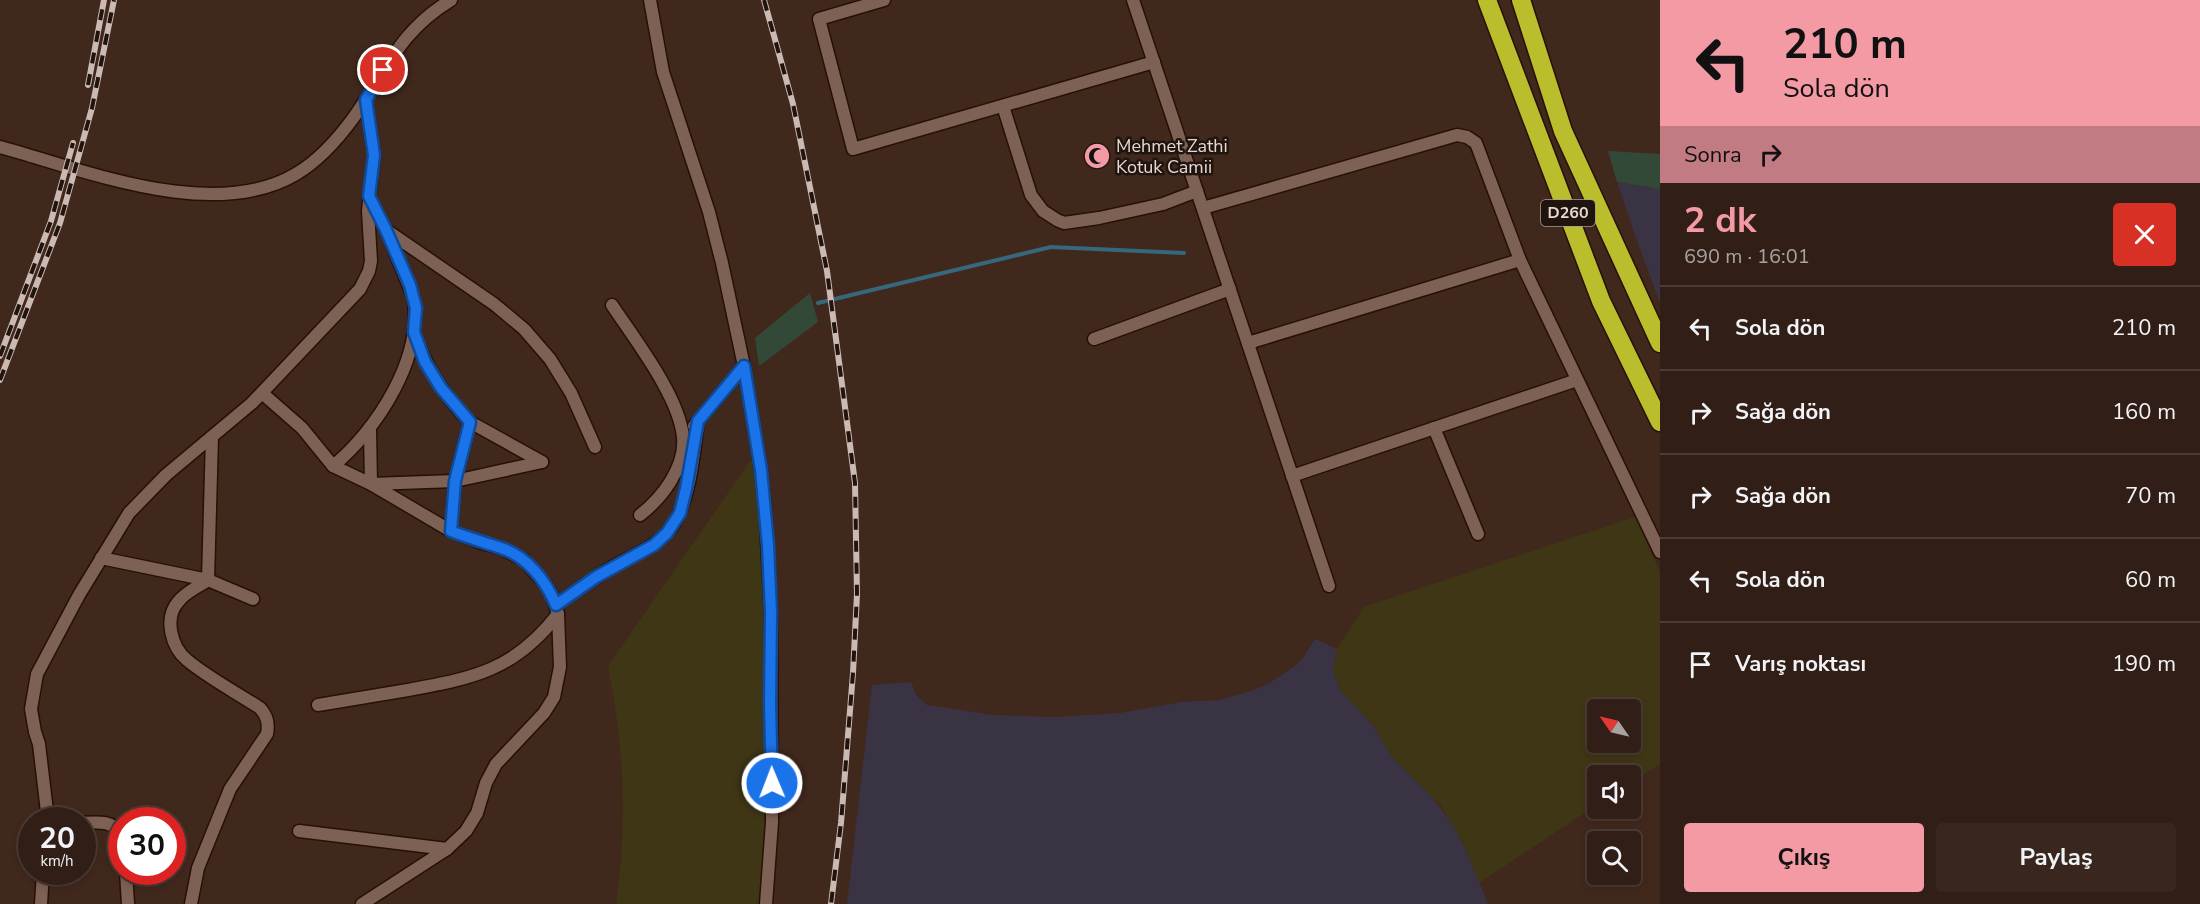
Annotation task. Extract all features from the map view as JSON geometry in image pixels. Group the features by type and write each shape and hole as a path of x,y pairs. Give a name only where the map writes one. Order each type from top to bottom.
{"highway":[{"name":"D260","path":"1487,0 1601,301 1660,422"},
{"name":"D260","path":"1521,0 1563,131 1660,343"}],"street":[{"path":"0,147 141,187 183,193 238,192 282,182 308,166 335,140 366,100 387,63 404,40 429,16 451,0"},
{"path":"650,0 663,72 709,212 744,366 761,470 769,568 772,783 766,904"},
{"path":"884,0 819,19 853,149 1154,62"},
{"path":"1133,0 1329,586"},
{"path":"49,807 33,721 34,685 42,663 101,558 129,513 166,475 262,393 360,289 365,280 371,261 368,226 374,155 366,100"},
{"path":"1003,106 1031,195 1043,211 1057,220 1064,223 1099,218 1163,204 1197,191"},
{"path":"1203,208 1457,135 1476,143 1520,260 1660,552"},
{"path":"333,466 370,430 392,392 414,332 416,308 413,296 386,230 369,196"},
{"path":"386,230 494,304 524,329 550,359 571,393 595,447"},
{"path":"1248,342 1520,260"},
{"path":"1094,339 1230,289"},
{"path":"612,304 670,395 683,438 679,461 668,486 660,497 640,515"},
{"path":"371,484 455,481 542,462 470,422 433,376 414,332"},
{"path":"683,438 744,366"},
{"path":"1292,476 1577,380"},
{"path":"262,393 302,428 333,466 371,484 451,531 501,548 524,560 546,585 557,610 560,667 554,697 544,713 496,764 486,783 472,822 460,838 447,849 362,904"},
{"path":"318,705 447,683 482,674 513,658 543,633 557,610 596,577 654,545 672,527 680,513 686,489 698,421"},
{"path":"451,531 455,481 470,422"},
{"path":"1434,428 1478,534"},
{"path":"370,430 371,484"},
{"path":"208,580 212,437"},
{"path":"101,558 208,580 253,599"},
{"path":"191,904 198,868 230,789 267,734 268,727 266,716 260,708 187,660 176,645 171,628 175,605 208,580"},
{"path":"299,831 447,849"},
{"path":"42,904 43,885"},
{"path":"127,885 128,904"}],"shaded area":[{"path":"1617,182 1660,189 1660,303 1635,235"},
{"path":"1315,639 1337,649 1333,671 1341,691 1374,726 1392,757 1428,792 1453,824 1488,904 847,904 872,685 911,682 916,695 927,705 993,715 1057,717 1120,713 1182,702 1219,700 1254,690 1295,666"}],"green space":[{"path":"1608,151 1660,154 1660,189 1617,182"},
{"path":"810,293 818,322 759,366 755,338"}],"sand":[{"path":"755,454 763,552 768,799 761,904 616,904 622,844 623,785 618,725 608,666"},
{"path":"1635,517 1660,572 1660,764 1641,776 1641,765 1587,765 1587,812 1479,883 1463,843 1441,806 1392,757 1374,726 1341,691 1333,671 1337,649 1364,607"}],"waterway":[{"path":"818,303 1051,247 1184,253"}],"railway":[{"path":"88,85 104,0"},
{"path":"0,380 60,223 92,108 114,0"},
{"path":"764,0 793,104 827,271 855,483 857,594 853,673 841,823 831,904"},
{"path":"0,356 51,221 73,143"}],"place":[{"name":"Mehmet Zathi Kotuk Camii","path":"1097,156"}],"route":[{"path":"383,70 366,100 374,155 369,196 410,285 416,308 414,332 425,362 459,412 470,422 455,481 451,531 517,555 546,585 556,605 596,577 654,545 667,533 680,513 692,464 698,421 744,366 761,470 768,545 771,613 772,783"}]}
